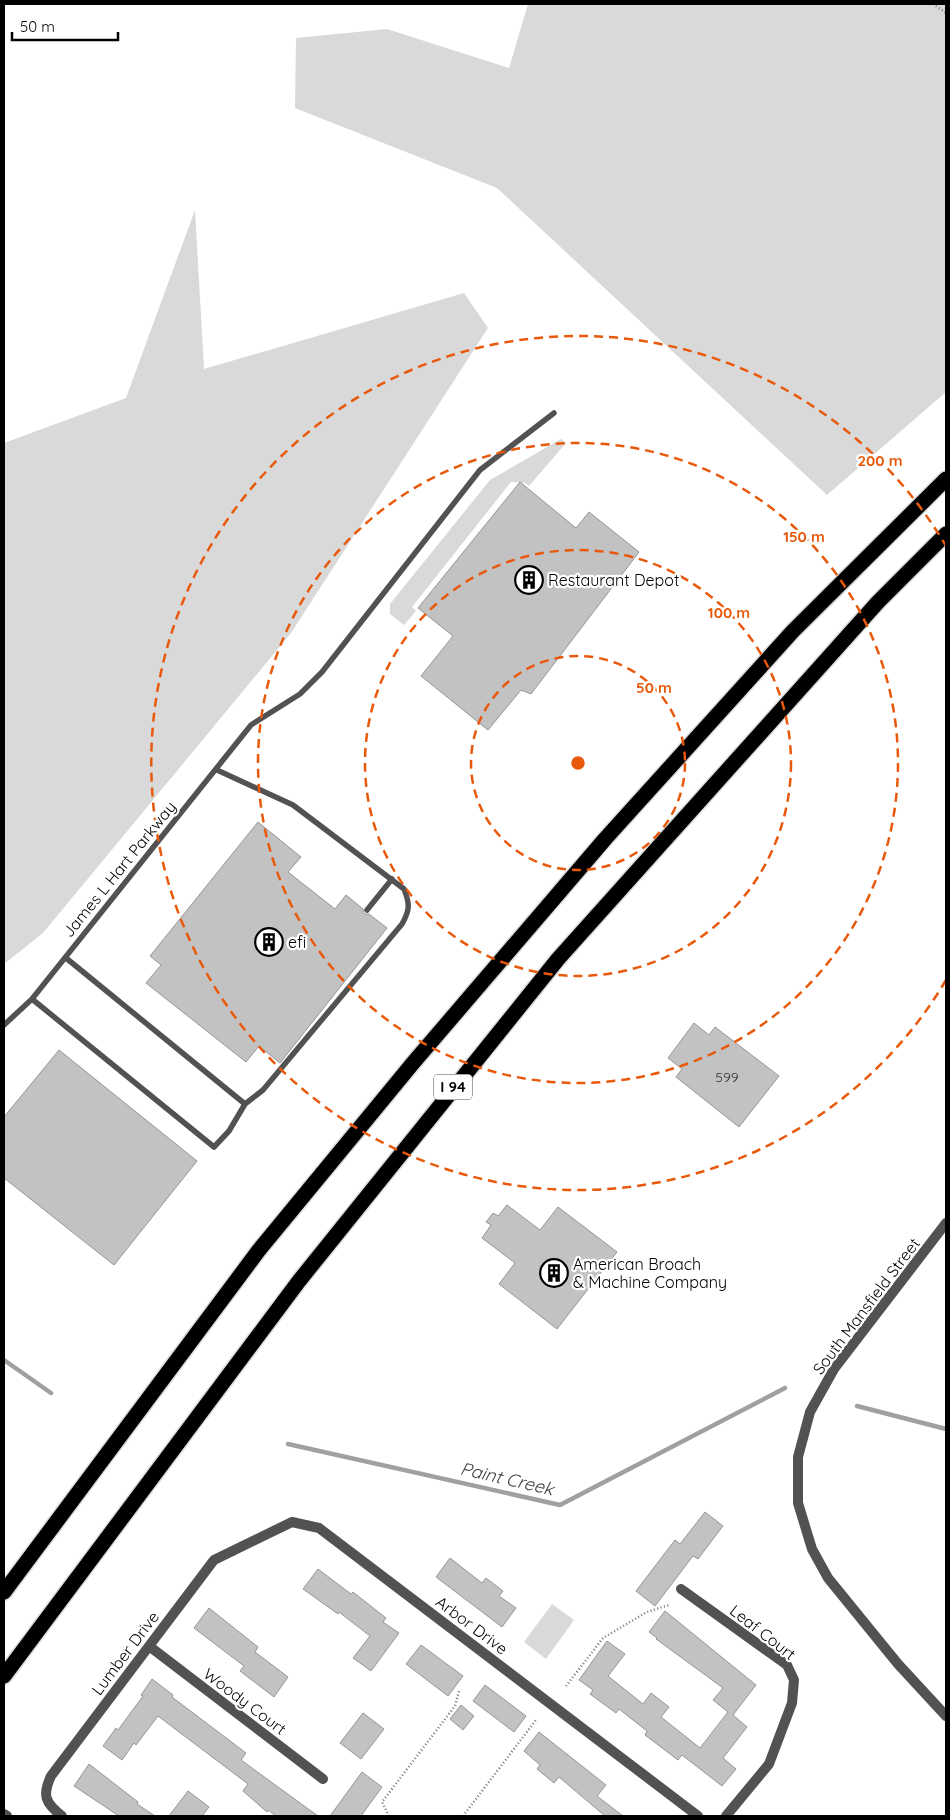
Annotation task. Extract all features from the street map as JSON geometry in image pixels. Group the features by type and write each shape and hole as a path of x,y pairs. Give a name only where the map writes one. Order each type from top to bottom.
{"highway":[{"name":"I 94","path":"4,1592 260,1250 413,1063 605,839 793,630 946,479"},
{"name":"I 94","path":"4,1676 299,1280 558,959 872,610 946,534"}],"street":[{"name":"South Mansfield Street","path":"946,1223 834,1369 810,1412 798,1457 798,1503 812,1548 828,1578 898,1664 946,1716"},
{"name":"Arbor Drive","path":"214,1560 292,1522 319,1528 698,1816"},
{"name":"Lumber Drive","path":"62,1816 47,1801 44,1790 60,1764 214,1560"},
{"name":"Leaf Court","path":"681,1589 787,1665 794,1680 792,1703 769,1764 726,1816"},
{"name":"Woody Court","path":"148,1646 323,1779"},
{"path":"4,1814 8,1816"}],"lane":[{"name":"James L Hart Parkway","path":"4,1026 32,999 66,958 251,725 300,694 322,672 480,470 554,413"},
{"path":"32,999 214,1147 229,1131 245,1104 263,1090 406,918 409,912 409,901 404,889 293,805 217,770"},
{"path":"367,910 392,880"},
{"path":"66,958 245,1104"}],"path":[{"path":"933,4 946,13"},
{"path":"566,1686 603,1638 648,1612 669,1605"},
{"path":"389,1816 382,1802 455,1706 460,1691"},
{"path":"464,1816 536,1720"}],"shaded area":[{"path":"528,4 946,4 946,392 827,495 497,188 295,108 296,38 387,29 509,68"},
{"path":"195,210 204,369 464,293 488,328 291,633 43,933 4,964 4,443 126,398"},
{"path":"561,439 566,443 529,486 525,483 511,482 412,607 416,611 404,625 390,614 390,604 490,480"},
{"path":"552,1604 574,1620 546,1659 524,1642"}],"building":[{"name":"Restaurant Depot","path":"520,482 576,528 589,512 639,552 531,694 521,690 488,730 421,676 453,636 418,608"},
{"name":"efi","path":"258,822 301,857 288,872 335,909 346,895 363,909 364,914 369,914 387,928 280,1063 259,1046 246,1062 146,983 161,965 150,956"},
{"path":"694,1023 709,1035 715,1027 779,1076 739,1127 676,1077 682,1069 668,1058"},
{"path":"59,1050 197,1161 114,1265 4,1178 4,1117"},
{"name":"American Broach & Machine Company","path":"507,1205 540,1230 558,1207 617,1252 557,1329 499,1284 515,1263 482,1238 491,1225 486,1222 493,1213 498,1216"},
{"path":"705,1512 723,1526 698,1559 693,1556 655,1606 636,1591 675,1540 680,1544"},
{"path":"450,1558 482,1583 486,1578 503,1591 499,1596 516,1608 502,1627 436,1577"},
{"path":"318,1569 351,1594 353,1592 386,1618 383,1622 399,1633 371,1671 353,1658 370,1636 339,1612 338,1614 303,1589"},
{"path":"209,1608 258,1647 255,1652 288,1677 274,1697 240,1671 244,1666 194,1628"},
{"path":"665,1611 756,1685 733,1715 747,1727 723,1758 736,1769 722,1786 682,1755 678,1760 645,1735 647,1731 619,1709 616,1713 590,1694 593,1690 579,1680 607,1641 625,1654 608,1676 643,1704 651,1693 669,1707 661,1717 700,1748 728,1712 713,1700 723,1688 649,1632"},
{"path":"421,1645 463,1676 448,1696 406,1664"},
{"path":"152,1679 173,1695 172,1697 246,1753 241,1760 318,1816 276,1816 268,1810 267,1812 243,1791 248,1784 158,1716 122,1760 103,1746 116,1728 118,1730 143,1696 141,1695"},
{"path":"485,1685 526,1716 514,1732 473,1701"},
{"path":"461,1705 474,1716 463,1730 450,1719"},
{"path":"363,1713 384,1729 361,1759 340,1743"},
{"path":"539,1732 606,1785 597,1796 623,1816 605,1816 559,1777 554,1783 537,1769 540,1765 524,1751"},
{"path":"89,1764 138,1802 137,1804 155,1816 119,1816 74,1786"},
{"path":"362,1772 382,1787 361,1816 330,1816"},
{"path":"188,1791 209,1807 202,1816 169,1816"}],"waterway":[{"name":"Paint Creek","path":"4,1360 51,1393"},
{"name":"Paint Creek","path":"288,1444 560,1505 785,1388"},
{"name":"Paint Creek","path":"857,1406 946,1429"}],"place":[{"name":"Restaurant Depot","path":"529,580"},
{"name":"efi","path":"269,942"},
{"name":"American Broach & Machine Company","path":"554,1273"}]}
